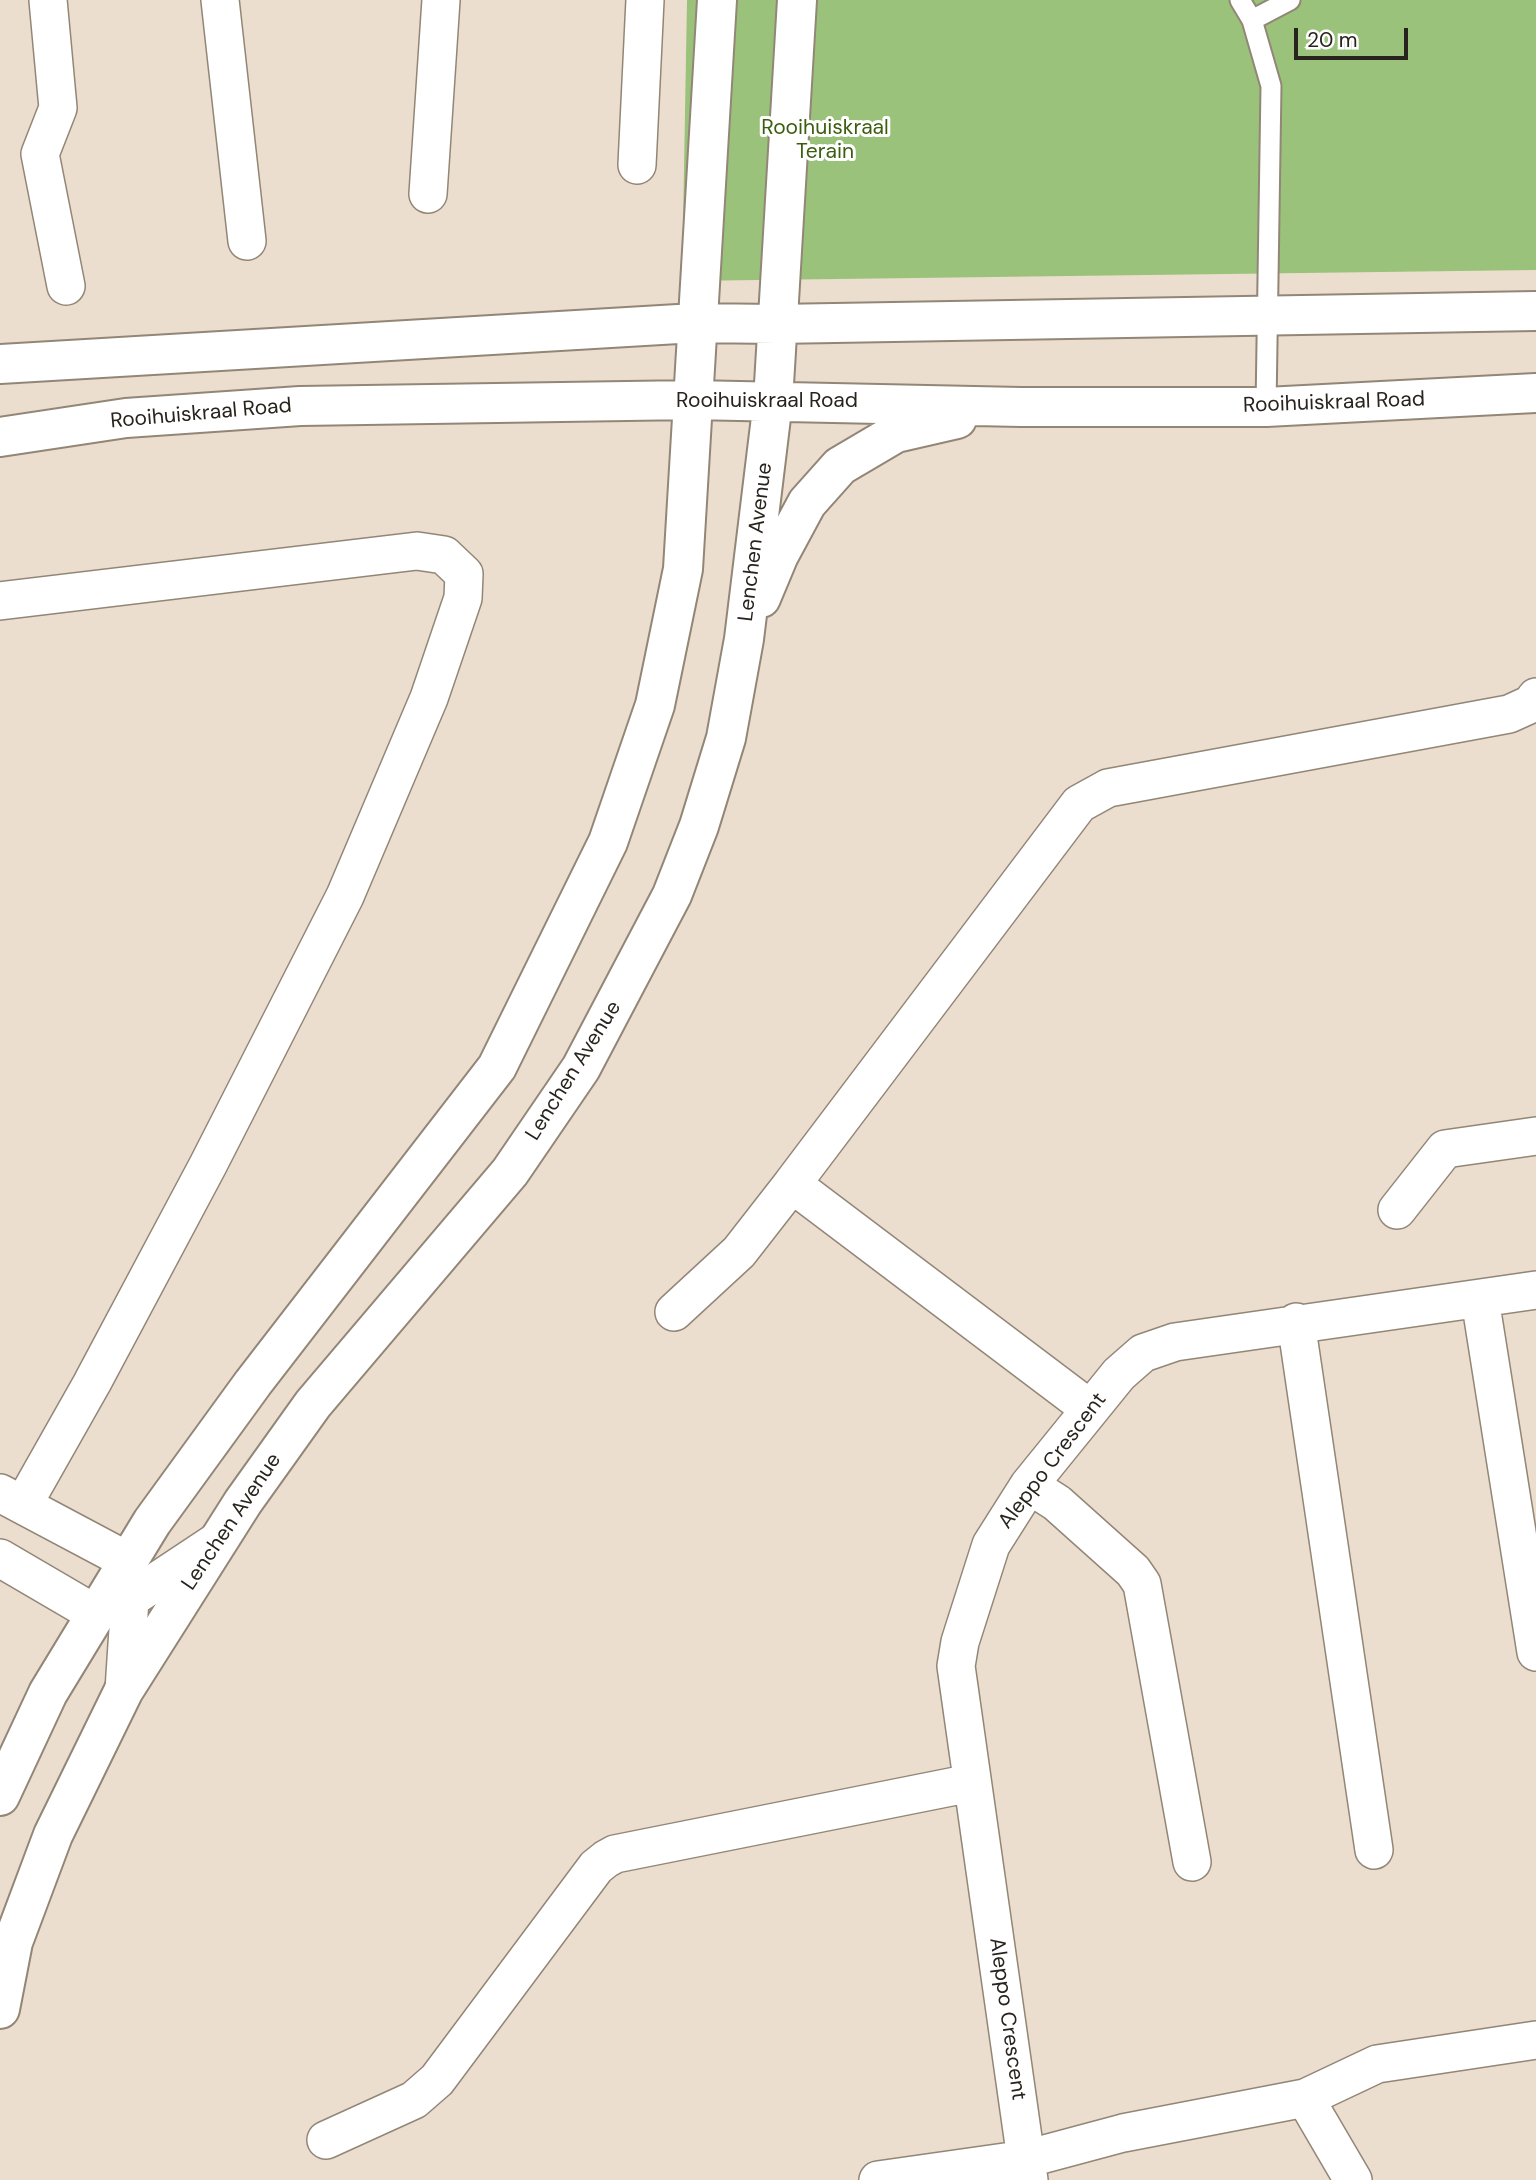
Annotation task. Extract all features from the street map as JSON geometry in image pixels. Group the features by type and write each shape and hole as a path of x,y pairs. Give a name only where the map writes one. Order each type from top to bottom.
{"main road":[{"path":"0,1796 48,1693 126,1560 253,1383 497,1067 608,842 655,705 673,626 689,500 695,323 717,0"},
{"name":"Lenchen Avenue","path":"0,2009 13,1942 53,1835 124,1690 219,1540 313,1404 510,1172 581,1068 672,895 699,826 726,738 744,639 773,401 797,0"},
{"path":"0,364 695,323 776,324 1270,313 1536,311"},
{"name":"Rooihuiskraal Road","path":"0,437 126,418 300,406 692,400 1021,407 1266,407 1536,393"},
{"path":"744,639 794,524 807,503 841,466 867,448 910,428 1021,407"}],"street":[{"path":"48,0 58,108 40,154 66,286"},
{"path":"220,0 247,242"},
{"path":"429,194 441,0"},
{"path":"637,165 645,0"},
{"path":"0,601 416,551 444,555 464,574 463,598 429,698 345,896 201,1178 92,1383 12,1499 126,1560 130,1600 124,1690"},
{"path":"674,1312 739,1252 1079,804 1108,788 1509,714 1531,704 1536,697"},
{"path":"1398,1210 1445,1149 1536,1136"},
{"path":"792,1184 1090,1409"},
{"name":"Aleppo Crescent","path":"1027,2170 1015,2069 971,1783 956,1666 960,1642 984,1558 1029,1485 1119,1374 1143,1353 1164,1344 1296,1322 1536,1290"},
{"path":"1480,1299 1536,1652"},
{"path":"1296,1322 1374,1850"},
{"path":"1029,1485 1057,1503 1133,1571 1142,1584 1192,1862"},
{"path":"0,1558 94,1613 130,1600 219,1540"},
{"path":"326,2140 414,2100 437,2080 596,1867 606,1859 629,1851 971,1783"},
{"path":"878,2180 1027,2170 1123,2133 1305,2098 1377,2064 1536,2040"},
{"path":"1305,2098 1353,2180"}],"lane":[{"path":"1240,0 1252,20 1271,86 1270,313 1266,407"},
{"path":"1252,20 1290,0"}],"green space":[{"name":"Rooihuiskraal Terain","path":"687,0 1536,0 1536,270 682,281"}]}
